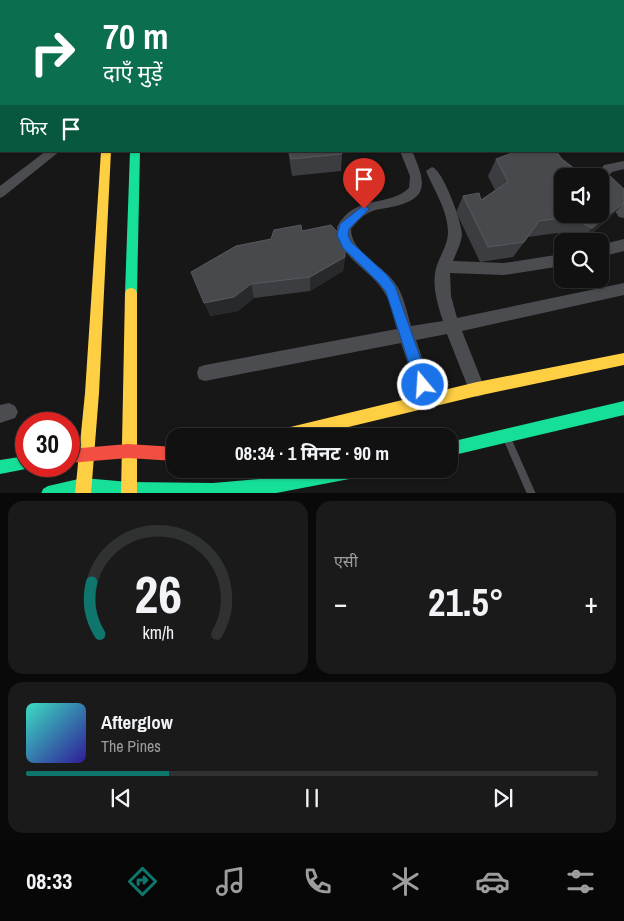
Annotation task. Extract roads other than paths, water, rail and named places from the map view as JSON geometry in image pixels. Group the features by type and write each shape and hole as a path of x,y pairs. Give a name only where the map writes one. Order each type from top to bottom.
{"street":[{"path":"0,193 53,152"},
{"path":"83,490 92,393 106,152"},
{"path":"129,492 128,451 135,152"},
{"path":"406,152 416,175 418,185 415,192 404,199 364,209 344,227 343,235 347,245 391,289 429,402"},
{"path":"624,165 608,168 602,177 604,185 624,213"},
{"path":"432,171 453,220 455,232 443,267 442,284 445,304 477,389"},
{"path":"609,249 624,245"},
{"path":"443,267 504,269 554,261"},
{"path":"205,373 407,336 624,289"},
{"path":"317,428 477,389 624,359"},
{"path":"458,447 624,408"},
{"path":"80,454 128,451 166,453"},
{"path":"0,467 15,465"},
{"path":"57,493 83,490 129,492 213,491 281,484 314,478"}],"lane":[{"path":"505,436 532,493"}]}
